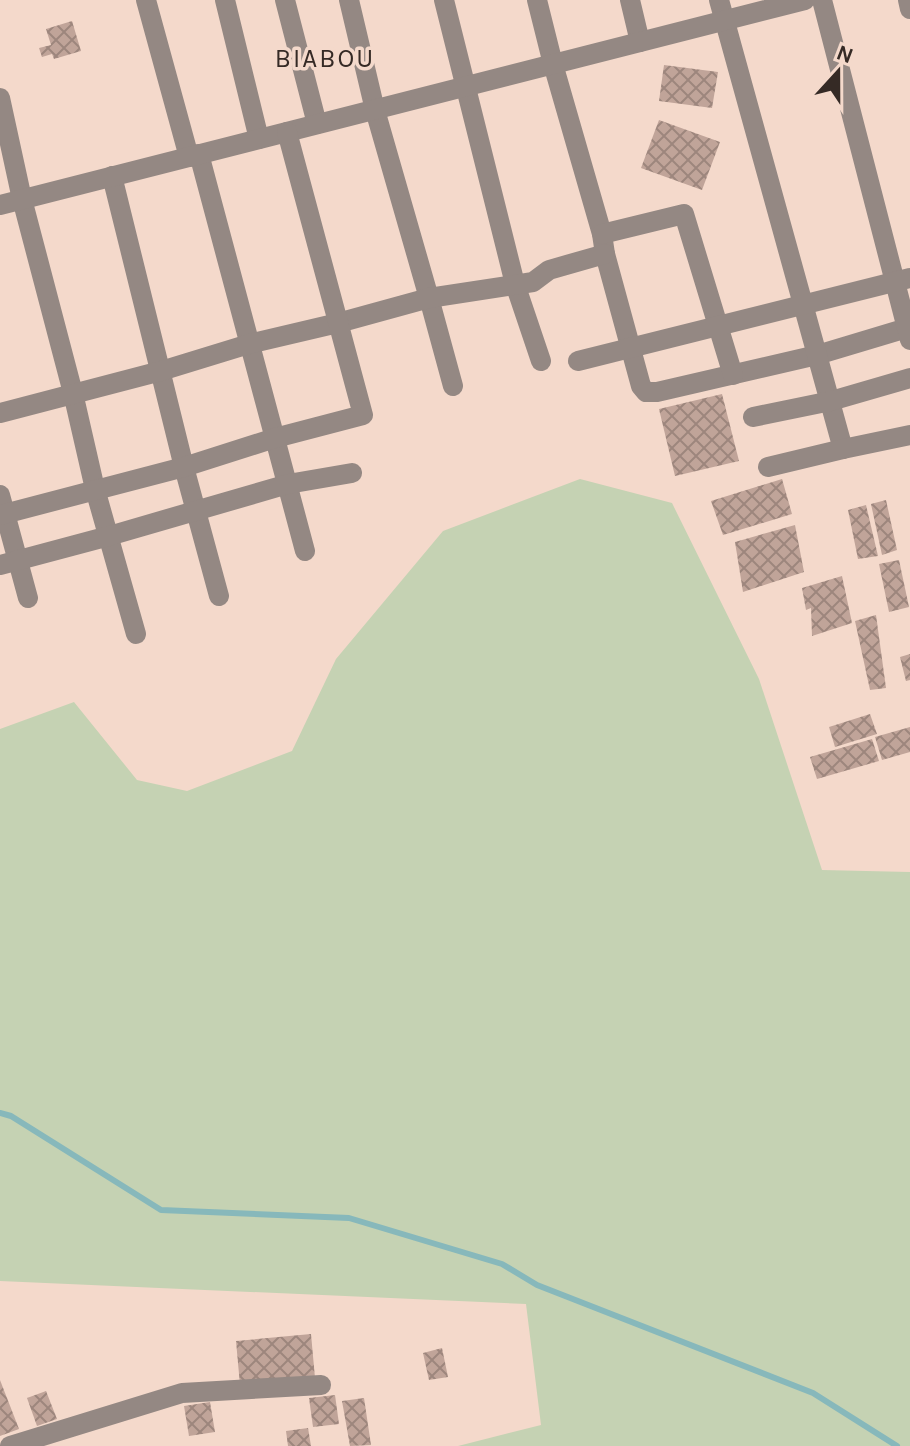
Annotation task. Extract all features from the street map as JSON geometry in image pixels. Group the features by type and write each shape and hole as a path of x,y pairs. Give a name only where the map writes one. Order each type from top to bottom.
{"street":[{"path":"146,0 249,344 305,551"},
{"path":"225,0 259,139"},
{"path":"285,0 317,124"},
{"path":"349,0 375,110 453,386"},
{"path":"444,0 515,284 541,361"},
{"path":"537,0 641,386 646,392 733,375 909,332 902,280 822,0"},
{"path":"630,0 640,42"},
{"path":"719,0 843,449"},
{"path":"0,205 805,0"},
{"path":"908,0 910,9"},
{"path":"0,98 22,199 95,489 136,634"},
{"path":"28,598 9,562 1,508 184,467 275,438 363,415 287,132"},
{"path":"112,176 219,596"},
{"path":"0,413 429,298 533,282 549,270 603,244 684,214 733,375"},
{"path":"578,361 902,280"},
{"path":"753,417 831,401 910,378"},
{"path":"768,467 910,436"},
{"path":"9,562 288,484 352,473"},
{"path":"10,1446 182,1393 321,1385"}],"green space":[{"path":"580,479 672,503 759,679 822,870 910,872 910,1446 458,1446 541,1425 526,1304 0,1281 0,729 74,702 137,780 187,791 292,751 336,659 443,531"}],"building":[{"path":"72,21 81,51 54,59 52,54 42,57 39,48 51,45 46,29"},
{"path":"664,65 718,72 712,108 659,101"},
{"path":"659,120 720,142 702,190 641,168"},
{"path":"722,394 739,461 675,476 659,409"},
{"path":"782,479 792,514 723,535 711,501"},
{"path":"886,500 897,550 882,555 871,504"},
{"path":"866,505 878,556 858,559 848,510"},
{"path":"795,525 804,572 743,592 735,542"},
{"path":"899,560 909,607 889,612 879,564"},
{"path":"842,576 852,623 812,636 811,608 806,610 802,588"},
{"path":"876,615 886,688 870,690 855,621"},
{"path":"910,654 910,680 906,681 900,657"},
{"path":"870,714 877,734 835,747 829,727"},
{"path":"910,727 910,752 882,760 875,737"},
{"path":"872,739 879,761 817,779 810,757"},
{"path":"311,1334 315,1378 240,1385 236,1341"},
{"path":"442,1348 448,1377 429,1380 423,1353"},
{"path":"0,1380 19,1429 0,1436"},
{"path":"46,1391 57,1419 37,1426 27,1398"},
{"path":"335,1395 339,1424 313,1427 309,1398"},
{"path":"364,1398 371,1445 350,1446 342,1401"},
{"path":"210,1402 215,1432 189,1436 184,1406"},
{"path":"308,1428 311,1446 288,1446 286,1431"}],"waterway":[{"path":"0,1113 11,1116 161,1210 349,1218 502,1264 537,1285 813,1393 897,1446"}],"district":[{"name":"BIABOU","path":"325,58"}]}
